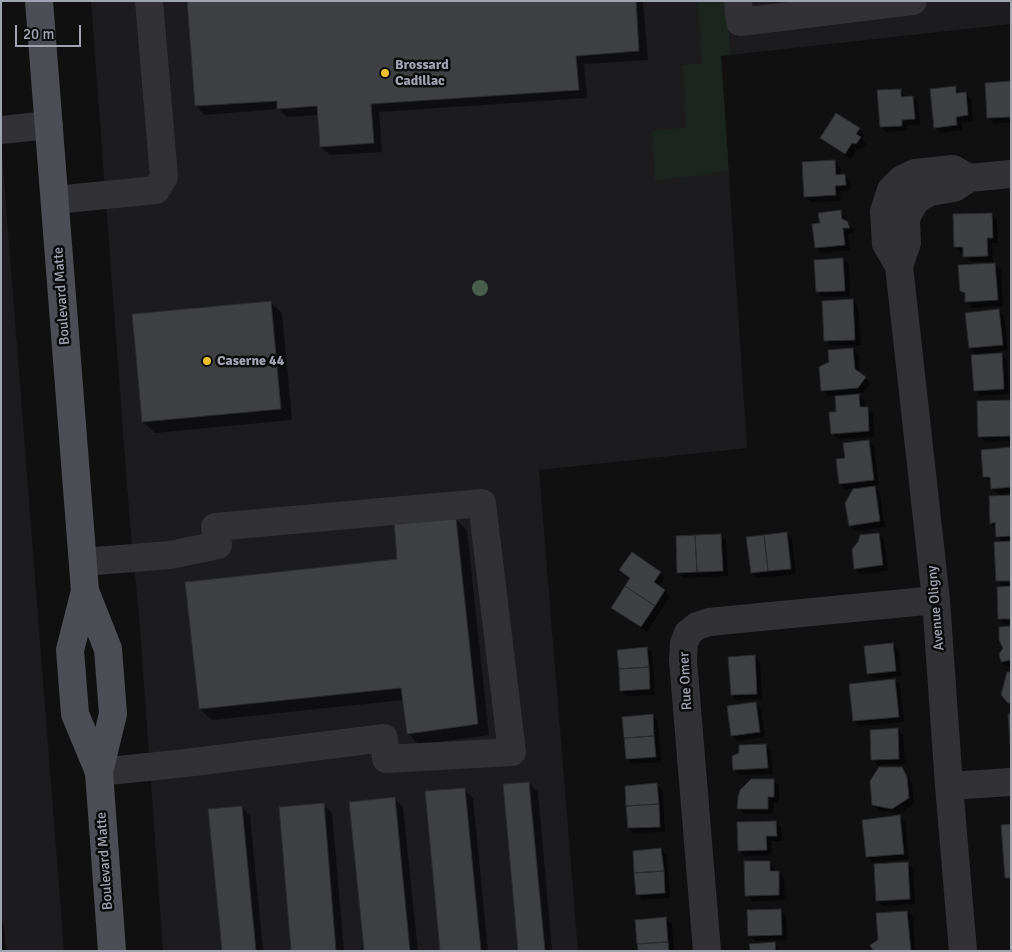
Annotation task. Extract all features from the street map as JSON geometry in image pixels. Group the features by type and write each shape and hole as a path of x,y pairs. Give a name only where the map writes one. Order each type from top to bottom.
{"main road":[{"name":"Boulevard Matte","path":"39,1 85,591 108,649 109,658 113,714 98,772"},
{"name":"Boulevard Matte","path":"85,591 70,650 75,714 98,772 112,951"}],"street":[{"path":"55,200 156,190 164,177 149,1"},
{"path":"738,1 740,22 913,1"},
{"path":"1,130 49,125"},
{"name":"Avenue Oligny","path":"962,951 936,600 900,266 886,244 884,211 892,190 902,179 922,171 953,169 969,178 1011,174"},
{"path":"83,562 170,555 218,545 215,527 482,503 512,752 386,758 384,738 98,772"},
{"name":"Rue Omer","path":"707,951 683,660 684,643 688,633 697,626 709,622 936,600"},
{"path":"949,786 1011,782"}],"shaded area":[{"path":"91,1 1011,1 1011,24 721,56 747,448 539,470 578,951 163,951"},
{"path":"698,1 726,1 731,54 721,56 729,171 655,181 652,131 686,128 683,65 702,63"},
{"path":"2,153 64,951 1,951"}],"building":[{"name":"Brossard Cadillac","path":"187,1 636,1 639,51 576,56 579,90 371,104 374,143 320,147 317,106 277,109 277,101 195,106"},
{"path":"1011,81 1011,117 987,118 985,83"},
{"path":"956,86 956,93 966,92 968,115 956,117 957,125 934,128 930,89"},
{"path":"901,89 901,97 913,96 915,119 902,120 902,126 880,127 877,90"},
{"path":"836,113 860,128 856,134 861,137 856,144 852,143 845,154 820,138"},
{"path":"835,160 836,175 845,174 846,185 835,186 836,195 804,197 802,162"},
{"path":"841,210 842,219 847,221 850,228 843,228 845,245 815,248 812,224 820,223 818,213"},
{"path":"992,213 993,238 987,238 988,256 963,257 963,247 954,247 953,214"},
{"path":"843,258 845,291 816,292 814,260"},
{"path":"995,263 998,300 965,302 965,293 960,291 958,265"},
{"path":"853,299 855,340 824,341 822,301"},
{"name":"Caserne 44","path":"271,301 281,409 142,422 132,314"},
{"path":"999,309 1003,345 969,348 965,313"},
{"path":"853,348 855,369 866,377 858,388 821,391 819,367 829,362 828,350"},
{"path":"1002,353 1004,389 974,391 971,355"},
{"path":"859,394 860,407 868,407 869,431 831,434 829,412 836,412 835,396"},
{"path":"1011,400 1011,436 978,437 977,401"},
{"path":"869,440 874,480 839,484 836,459 845,458 843,443"},
{"path":"1011,447 1011,487 991,489 990,477 983,477 981,450"},
{"path":"875,486 880,521 849,526 845,503 853,489"},
{"path":"1011,495 1011,536 996,537 995,522 990,524 989,496"},
{"path":"456,518 478,724 407,734 401,688 199,709 185,582 397,559 394,523"},
{"path":"787,532 791,569 768,571 764,535"},
{"path":"879,533 883,565 854,569 852,549 858,542 860,535"},
{"path":"721,534 723,571 697,572 695,535"},
{"path":"695,535 697,572 677,573 676,536"},
{"path":"764,535 768,571 751,573 746,537"},
{"path":"1011,541 1011,581 996,581 994,542"},
{"path":"632,552 661,572 654,582 665,590 655,606 625,586 630,578 619,570"},
{"path":"625,586 655,606 641,627 611,608"},
{"path":"1011,586 1011,619 998,619 997,587"},
{"path":"1011,626 1011,660 1001,662 999,654 1003,648 999,640 999,627"},
{"path":"893,643 896,671 867,674 864,646"},
{"path":"647,647 649,667 619,669 617,650"},
{"path":"755,655 757,694 731,695 728,657"},
{"path":"649,667 650,689 620,691 619,669"},
{"path":"1007,672 1011,672 1011,703 1008,703 1001,695"},
{"path":"895,679 899,717 853,721 849,684"},
{"path":"756,702 760,732 731,736 727,706"},
{"path":"653,714 654,736 624,738 622,717"},
{"path":"1008,714 1011,714 1011,745 1010,745"},
{"path":"898,728 899,759 871,760 870,730"},
{"path":"654,736 656,757 626,759 624,738"},
{"path":"766,744 768,768 733,770 732,756 739,753 739,745"},
{"path":"879,767 902,767 907,777 909,798 892,809 872,805 870,781"},
{"path":"751,779 774,779 774,797 768,797 768,809 737,809 740,790"},
{"path":"529,782 545,951 518,951 503,784"},
{"path":"657,783 659,804 626,806 625,786"},
{"path":"465,788 481,951 440,951 425,791"},
{"path":"395,797 410,951 364,951 349,802"},
{"path":"324,803 336,951 291,951 279,807"},
{"path":"659,804 660,827 628,828 626,806"},
{"path":"242,806 256,951 222,951 208,809"},
{"path":"900,815 904,854 866,857 862,820"},
{"path":"776,821 777,836 766,836 767,850 738,851 737,822"},
{"path":"1011,824 1011,878 1005,878 1001,825"},
{"path":"661,848 664,871 634,873 633,851"},
{"path":"744,861 770,861 770,871 779,871 779,895 745,896"},
{"path":"908,862 910,899 876,901 874,864"},
{"path":"664,871 665,893 636,895 634,873"},
{"path":"781,909 782,935 748,936 747,910"},
{"path":"907,911 911,951 873,951 870,945 878,940 876,913"},
{"path":"666,917 668,942 637,944 635,920"},
{"path":"668,942 669,951 638,951 637,944"},
{"path":"775,942 776,951 750,951 749,944"}],"place":[{"name":"Brossard Cadillac","path":"385,73"},
{"name":"Caserne 44","path":"207,361"}]}
